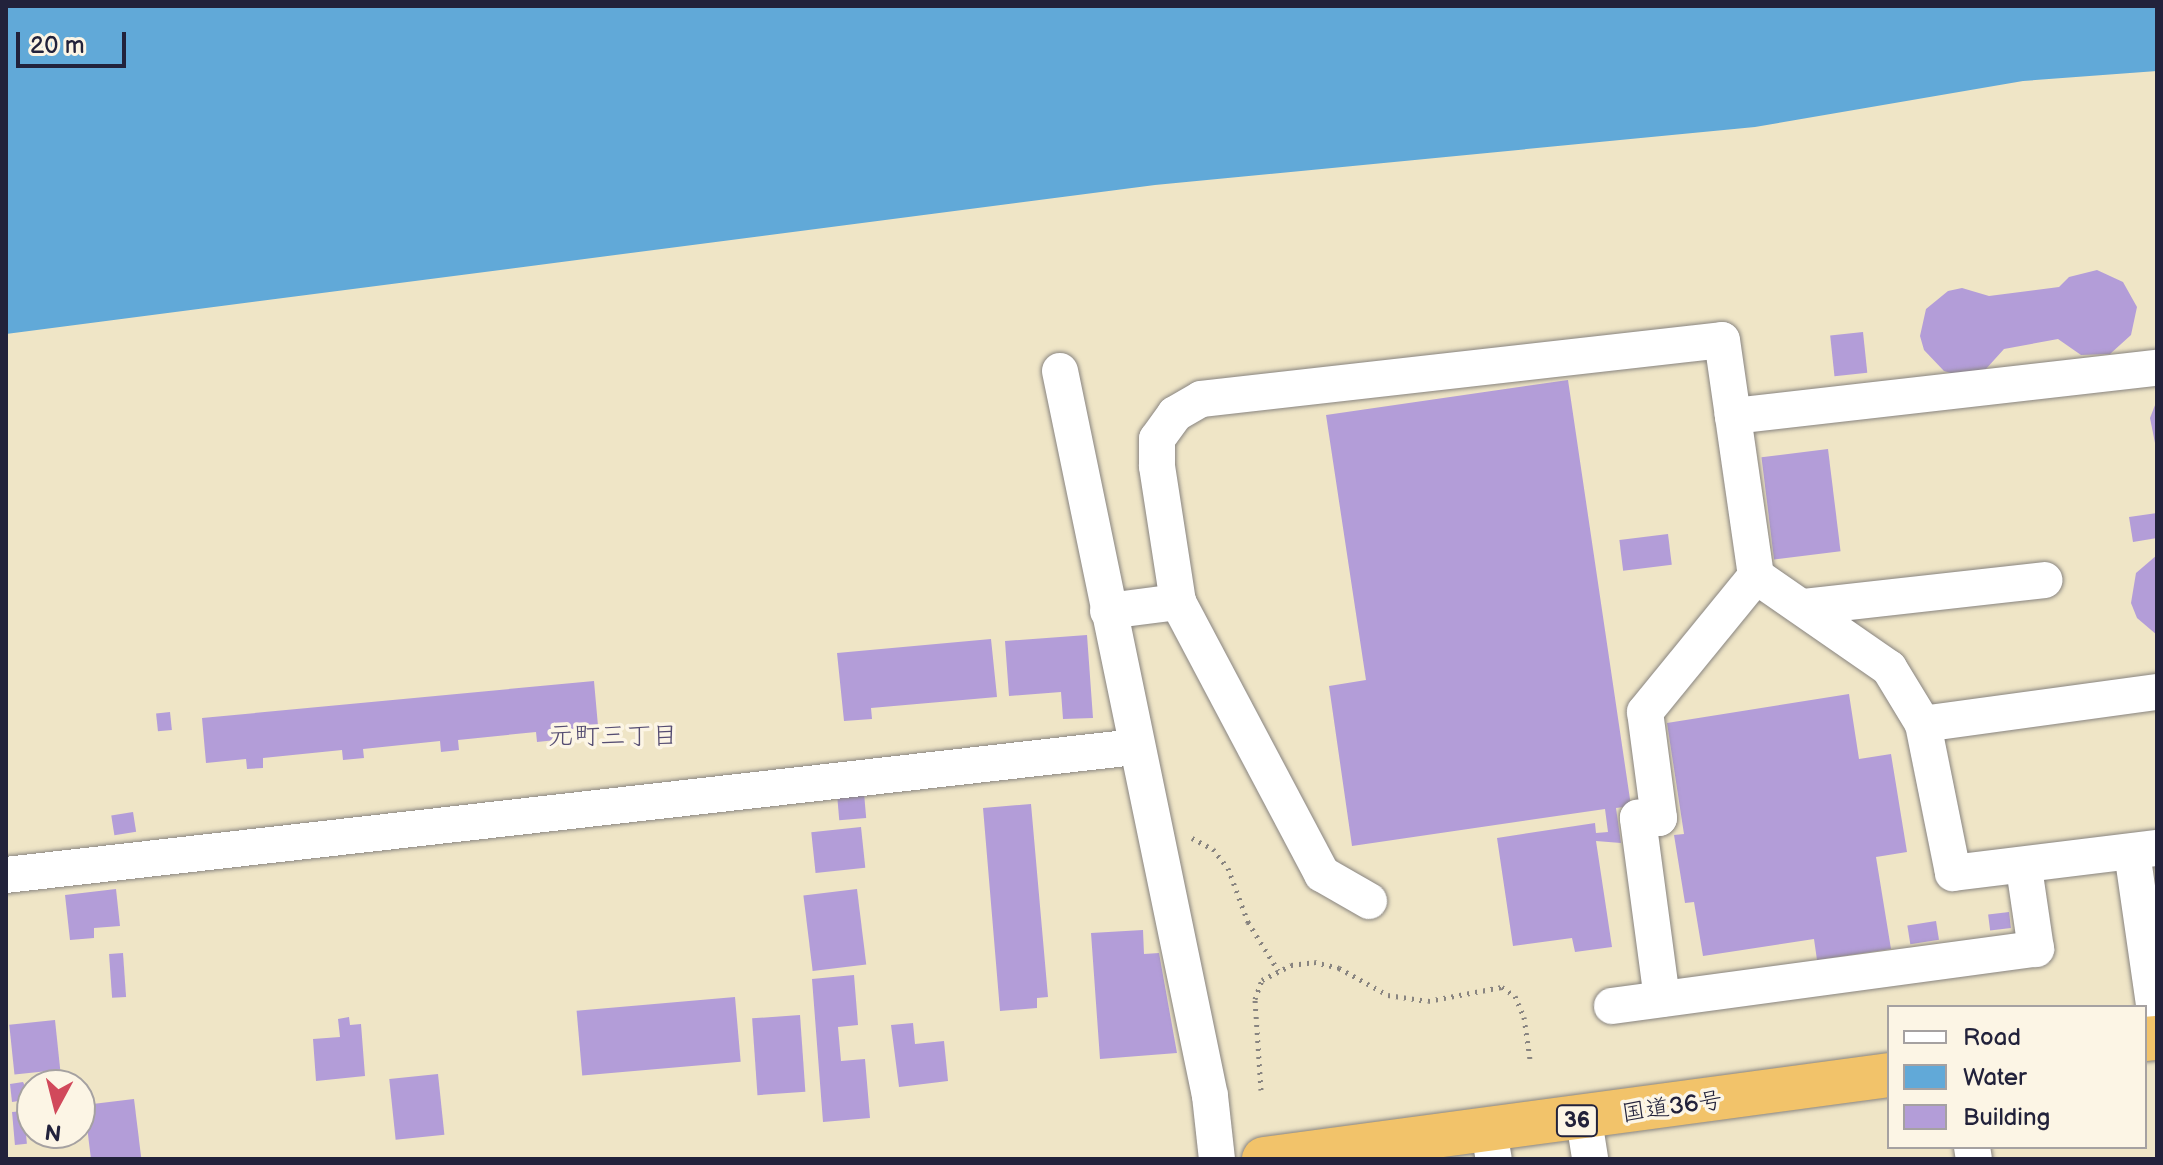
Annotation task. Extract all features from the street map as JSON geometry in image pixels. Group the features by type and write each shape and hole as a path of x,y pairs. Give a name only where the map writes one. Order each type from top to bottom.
{"highway":[{"name":"国道36号","path":"1264,1159 1587,1140 1887,1075"}],"street":[{"path":"1369,901 1322,874 1178,602 1157,439 1175,414 1201,399 1722,340 1756,576 1645,712 1659,818 1638,818 1662,999"},
{"path":"1733,416 2157,368"},
{"path":"1060,371 1135,747 1210,1096 1217,1159"},
{"path":"1756,576 1889,668 1923,724 1953,873 2024,868 2145,850 2157,1025"},
{"path":"1804,607 2044,580"},
{"path":"1108,611 1178,602"},
{"path":"1923,724 2157,692"},
{"path":"6,875 1135,747"},
{"path":"1612,1006 2036,949 2024,868"}],"path":[{"path":"1155,840 1192,838 1213,849 1228,868 1248,922 1278,970"},
{"path":"1261,1090 1255,999 1262,980 1278,970 1314,962 1339,968 1388,995 1428,1001 1502,987 1515,996 1524,1017 1530,1059"}],"water":[{"path":"6,6 2157,6 2157,71 2023,81 1755,127 1155,185 6,334"}],"building":[{"path":"2097,270 2123,282 2137,307 2131,335 2110,354 2081,355 2058,339 2004,349 1985,370 1957,375 1944,371 1924,350 1920,336 1926,309 1948,291 1962,288 1989,296 2059,287 2069,277"},
{"path":"1863,332 1867,373 1834,376 1830,335"},
{"path":"1568,380 1631,806 1616,808 1621,843 1596,841 1612,947 1575,952 1572,938 1513,946 1497,838 1595,823 1596,833 1608,832 1605,809 1352,846 1329,686 1366,680 1326,415"},
{"path":"2157,400 2157,453 2150,418"},
{"path":"1828,449 1841,551 1774,559 1761,457"},
{"path":"2157,513 2157,538 2133,542 2129,517"},
{"path":"1668,534 1672,565 1623,571 1619,540"},
{"path":"2157,555 2157,635 2137,618 2131,603 2136,573"},
{"path":"1087,635 1093,718 1063,719 1061,692 1009,696 1005,641"},
{"path":"991,639 997,697 871,708 872,719 844,721 837,653"},
{"path":"594,681 598,726 556,731 556,740 537,742 536,732 458,740 459,750 441,752 440,741 363,749 364,758 343,760 342,750 263,758 263,768 247,769 246,759 206,763 202,718"},
{"path":"1849,694 1859,759 1891,754 1907,852 1876,857 1891,949 1817,960 1814,939 1703,956 1694,902 1685,903 1674,835 1684,834 1667,723"},
{"path":"170,712 172,730 158,731 156,713"},
{"path":"864,793 866,818 839,820 837,795"},
{"path":"1031,804 1048,997 1037,998 1037,1008 1000,1011 983,808"},
{"path":"133,812 136,832 114,835 111,815"},
{"path":"861,827 865,868 816,873 811,832"},
{"path":"116,889 120,926 94,928 94,938 70,940 65,895"},
{"path":"857,889 866,964 813,971 803,896"},
{"path":"2009,912 2011,928 1990,930 1988,915"},
{"path":"1936,921 1939,940 1910,944 1907,926"},
{"path":"1143,930 1144,954 1159,953 1177,1053 1100,1059 1091,933"},
{"path":"123,953 126,997 112,998 109,954"},
{"path":"854,975 858,1025 838,1027 841,1061 865,1059 870,1118 823,1122 812,979"},
{"path":"735,997 741,1062 582,1076 577,1011"},
{"path":"800,1015 805,1092 757,1095 752,1018"},
{"path":"349,1017 350,1025 361,1024 365,1076 316,1081 313,1039 340,1037 338,1019"},
{"path":"55,1020 60,1069 16,1069 14,1075 9,1025"},
{"path":"913,1023 915,1044 944,1041 948,1081 899,1087 891,1025"},
{"path":"438,1074 444,1135 396,1140 389,1079"},
{"path":"16,1083 16,1101 12,1102 10,1084"},
{"path":"134,1099 141,1159 91,1159 90,1149 96,1149 96,1104"},
{"path":"12,1112 16,1112 16,1145"}],"district":[{"name":"元町三丁目","path":"613,737"}]}
